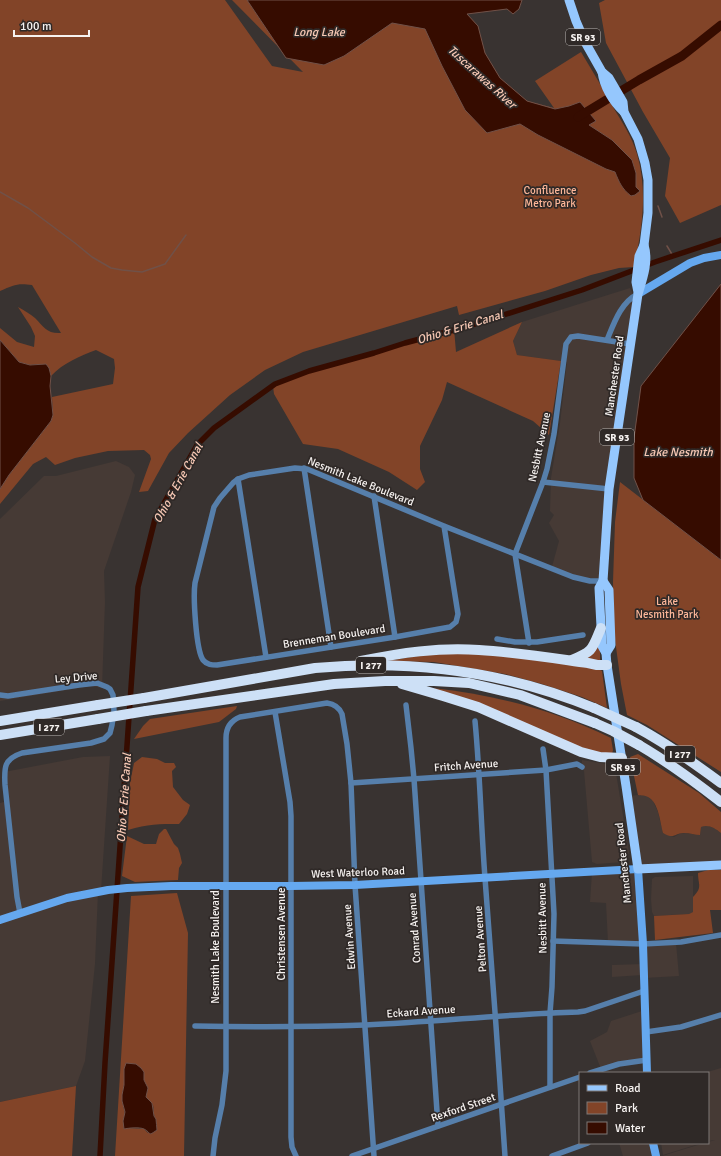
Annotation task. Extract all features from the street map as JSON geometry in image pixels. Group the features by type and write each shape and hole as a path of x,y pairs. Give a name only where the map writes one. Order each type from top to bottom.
{"highway":[{"path":"571,660 584,655 592,649 600,628"},
{"path":"338,666 388,655 421,651 448,650 486,650 571,660 597,665 607,665"},
{"name":"I 277","path":"0,721 144,698 314,668 338,666 425,666 511,680 573,699 651,735 721,783"},
{"path":"389,681 443,696 478,708 581,752 600,757 622,758"},
{"name":"I 277","path":"0,735 146,711 334,684 389,681 469,683 520,695 613,731 672,765 721,802"}],"main road":[{"name":"Manchester Road","path":"569,0 580,31 620,104 639,144 647,172 649,195 638,294 609,489 603,581 599,588 602,646 606,653 638,869 643,944 647,1072"},
{"path":"638,294 690,263 704,258 721,255"},
{"name":"Manchester Road","path":"603,581 609,590 611,645 606,653"},
{"name":"West Waterloo Road","path":"0,920 67,898 127,888 171,886 396,884 420,881 552,873 721,865"},
{"path":"653,1144 656,1156"}],"street":[{"path":"607,340 626,302 632,296 638,294"},
{"name":"Nesbitt Avenue","path":"515,554 544,482 554,434 566,344 574,336 630,344"},
{"name":"Nesmith Lake Boulevard","path":"217,665 206,663 200,653 195,611 194,583 214,507 233,483 238,479 254,474 295,468 312,470 444,526 573,577 603,581"},
{"path":"304,468 331,647"},
{"path":"238,479 266,657"},
{"path":"544,482 609,489"},
{"path":"374,496 395,637"},
{"name":"Brenneman Boulevard","path":"217,665 448,628 454,624 458,618 458,614 444,526"},
{"path":"515,554 528,643"},
{"path":"497,639 528,643 583,635"},
{"name":"Ley Drive","path":"0,695 8,696 97,683 107,686 112,692 113,698 112,725 110,733 104,739 91,743 22,753 13,757 6,765 4,773 5,785 20,913"},
{"name":"Edwin Avenue","path":"275,712 327,703 335,705 340,711 342,718 350,783 374,1156"},
{"name":"Conrad Avenue","path":"406,704 412,748 438,1126"},
{"name":"Nesmith Lake Boulevard","path":"213,1156 226,1071 225,886 227,729 229,725 237,718 275,712"},
{"name":"Christensen Avenue","path":"275,712 291,809 291,1137 296,1156"},
{"name":"Pelton Avenue","path":"475,721 480,774 485,877 505,1156"},
{"name":"Nesbitt Avenue","path":"543,749 546,770 554,914 550,1013 550,1087"},
{"name":"Fritch Avenue","path":"350,783 546,770 577,764 582,767"},
{"path":"553,941 643,944 682,942 721,935"},
{"name":"Eckard Avenue","path":"195,1026 365,1025 585,1011 644,991"},
{"path":"646,1032 681,1027 721,1015"},
{"path":"593,1072 619,1064 647,1060"},
{"name":"Rexford Street","path":"352,1156 579,1077"},
{"path":"552,1156 585,1144"}],"shaded area":[{"path":"630,288 637,302 625,381 603,581 590,581 551,568 559,541 549,523 554,515 550,511 551,478 560,423 567,362 517,355 513,341 522,322"},
{"path":"116,461 129,467 135,475 131,492 104,571 105,602 102,688 91,686 0,701 0,519 44,476 56,476"},
{"path":"110,756 101,891 98,892 95,964 85,1061 76,1086 0,1102 0,803 7,801 4,772 83,757"},
{"path":"582,760 613,765 616,773 629,852 627,859 623,862 597,864 592,862"},
{"path":"628,796 647,796 653,801 658,812 663,833 674,837 685,833 700,835 701,827 705,825 714,828 721,833 721,865 638,869"},
{"path":"638,869 643,944 608,943 606,903 590,902 592,872"},
{"path":"693,876 693,912 689,914 654,916 652,912 651,899 652,879 655,877"},
{"path":"676,943 679,976 644,978 643,975 612,977 612,965 643,964 643,944"},
{"path":"645,1010 647,1060 601,1069 590,1041 607,1032 611,1021"},
{"path":"721,1068 721,1156 662,1156 701,1144 709,1144 709,1142 715,1140 709,1141 709,1072 707,1072"},
{"path":"619,1144 653,1144 656,1156 623,1156"},
{"path":"661,1144 699,1144 663,1155"}],"green space":[{"name":"Confluence Metro Park","path":"0,0 225,0 272,66 303,72 232,0 469,0 467,14 478,26 485,53 500,78 527,101 554,108 535,81 581,52 626,130 637,154 642,182 643,210 634,267 619,268 591,275 545,291 459,315 457,306 303,352 265,370 230,395 188,433 169,453 148,491 139,492 151,459 150,455 144,450 108,451 75,458 55,465 46,457 33,464 0,504 0,489 51,421 53,415 52,397 113,384 115,368 114,359 96,350 78,357 56,371 51,376 49,368 39,364 30,365 19,362 0,340 0,328 17,342 34,347 35,336 18,307 35,318 49,331 61,333 32,285 16,285 0,291"},
{"path":"605,0 721,0 721,205 680,223 665,196 670,158 643,112 606,43 599,3"},
{"path":"522,322 513,341 517,355 561,361 549,435 533,421 447,382 442,400 420,446 420,469 425,482 417,490 389,472 338,449 303,444 274,394 273,386 309,371 403,343 454,329 456,352"},
{"name":"Lake Nesmith Park","path":"620,482 721,560 721,772 647,725 627,715 614,632 613,582 615,522"},
{"path":"600,643 600,662 583,660"},
{"path":"439,653 479,653 594,666 602,671 607,708 582,697 505,674 434,662 386,661"},
{"path":"433,688 479,695 524,705 568,719 611,738 613,750 612,754 606,755 580,748"},
{"path":"237,706 236,709 219,722 134,739 150,719"},
{"path":"638,754 699,793 721,812 721,833 714,828 706,826 701,827 700,835 681,833 670,836 663,833 655,804 647,796 638,795 630,757"},
{"path":"142,757 157,759 165,763 174,763 176,767 172,771 173,787 183,800 190,805 187,814 179,824 154,825 128,830 130,783 134,763"},
{"path":"166,829 180,854 182,863 179,868 178,880 135,882 122,876 127,836 144,844 156,844 159,834"},
{"path":"708,870 721,870 721,910 710,910 713,933 655,940 654,916 689,914 693,912 693,897 699,888 698,873"},
{"path":"177,893 188,933 184,1156 115,1156 131,896","holes":["124,1069 144,1080 147,1091 146,1097 153,1105 157,1127 148,1133 144,1129 127,1128 123,1121 125,1114 122,1101"]},
{"path":"76,1086 72,1156 0,1156 0,1102"}],"water":[{"name":"Long Lake","path":"247,0 522,0 519,9 513,14 507,9 467,14 478,26 485,53 500,78 527,101 555,109 580,102 596,121 589,125 612,140 632,160 636,173 636,187 640,191 631,196 621,185 615,172 538,135 520,124 487,133 465,110 425,29 392,23 344,56 324,65 286,58"},
{"name":"Lake Nesmith","path":"721,284 721,560 643,500 634,478 634,438 641,386"},
{"path":"0,340 19,362 30,365 46,364 49,368 51,376 50,386 53,415 51,421 0,489"},
{"path":"126,1063 136,1064 144,1072 144,1080 148,1088 146,1097 152,1103 154,1116 156,1119 157,1130 150,1134 142,1128 124,1129 123,1121 125,1112 122,1095 124,1085 124,1069"}],"waterway":[{"name":"Tuscarawas River","path":"578,117 682,56 721,25"},
{"path":"0,192 28,208 92,257 111,268 142,272 165,264 186,235"},
{"path":"658,206 662,217"},
{"name":"Ohio & Erie Canal","path":"100,1156 105,1063 138,587 155,519 197,445 214,428 275,384 309,371 469,326 582,290 655,262 721,240"},
{"path":"667,246 673,256"}]}
